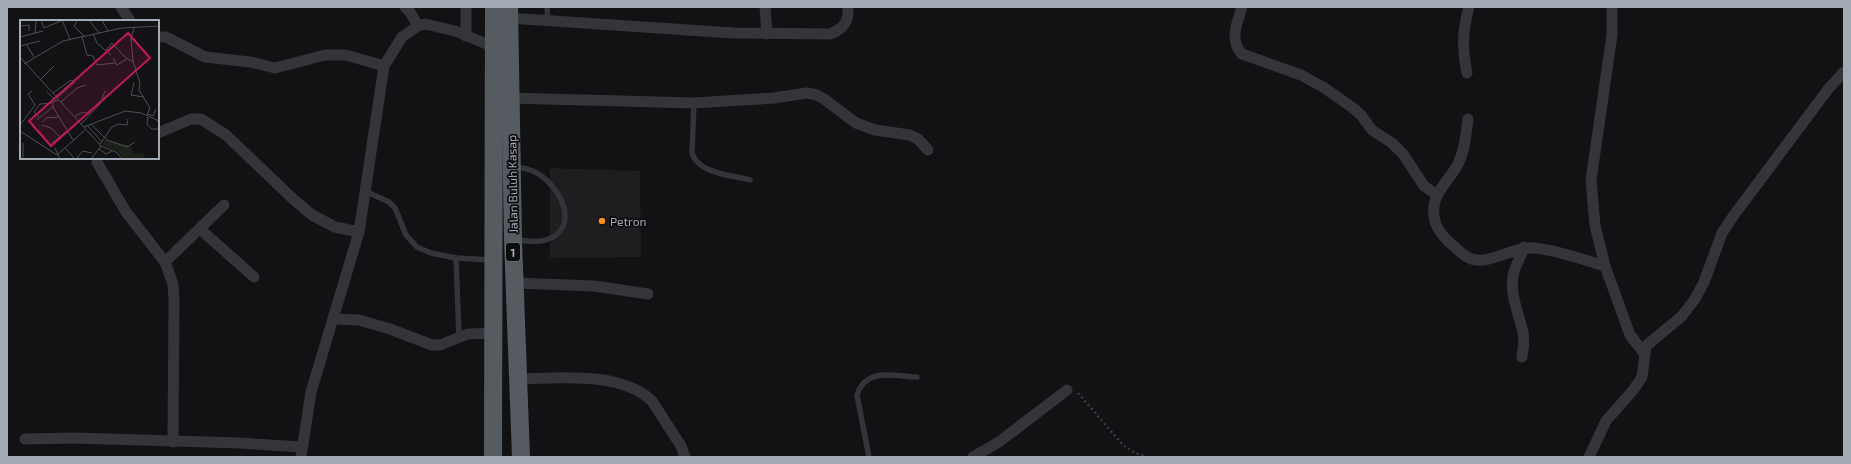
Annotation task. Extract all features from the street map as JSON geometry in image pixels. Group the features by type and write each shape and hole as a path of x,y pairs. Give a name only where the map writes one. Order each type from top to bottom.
{"highway":[{"name":"Jalan Buluh Kasap","path":"493,457 494,7"},
{"name":"Jalan Buluh Kasap","path":"509,12 511,166 521,457"}],"street":[{"path":"121,7 129,20"},
{"path":"405,7 410,12 418,26"},
{"path":"466,7 466,36"},
{"path":"764,7 767,34"},
{"path":"509,12 548,21 676,30 767,34 830,34 839,30 844,25 848,17 848,7"},
{"path":"1242,7 1233,38 1236,48 1242,54 1301,74 1353,108 1361,115 1372,130 1392,143 1403,154 1424,186 1437,195"},
{"path":"1467,73 1463,52 1463,28 1469,7"},
{"path":"1612,7 1612,35 1590,180 1595,226 1605,266 1630,335 1644,353"},
{"path":"26,439 74,438 247,444 301,452 311,392 359,232 384,66 402,37 418,26 425,24 437,26 494,47"},
{"path":"159,37 166,36 205,57 250,62 275,68 325,55 346,55 384,66"},
{"path":"1589,457 1606,421 1634,389 1642,377 1646,346 1682,316 1695,299 1704,282 1722,233 1829,88 1844,72"},
{"path":"510,98 694,103 774,98 807,93 817,95 856,123 875,130 910,135 918,139 928,150"},
{"path":"159,133 191,119 201,119 231,140 312,215 335,227 359,232"},
{"path":"1468,119 1462,155 1453,172 1437,195 1433,212 1437,228 1468,258 1477,261 1487,260 1524,247 1536,248 1605,266"},
{"path":"97,162 126,212 165,262 173,284 173,442"},
{"path":"165,262 200,230 224,205"},
{"path":"200,230 254,277"},
{"path":"1522,357 1524,335 1513,302 1512,289 1516,264 1524,247"},
{"path":"515,283 594,286 648,294"},
{"path":"334,319 359,320 372,323 432,346 440,345 459,337 480,333 494,333"},
{"path":"518,378 603,379 621,382 652,401 680,446 685,457"},
{"path":"973,457 999,442 1067,390"}],"lane":[{"path":"547,7 548,21"},
{"path":"694,103 692,153 694,160 699,166 707,169 750,180"},
{"path":"511,166 530,170 540,175 553,186 562,200 566,212 562,226 556,235 545,240 513,240"},
{"path":"365,191 380,196 392,205 406,235 417,247 431,253 456,258 493,260"},
{"path":"456,258 459,337"},
{"path":"869,457 857,395 860,386 867,379 875,376 917,377"}],"path":[{"path":"1067,390 1072,389 1077,392 1123,446 1135,453 1148,457"}],"shaded area":[{"path":"550,168 640,171 641,257 550,258"}],"place":[{"name":"Petron","path":"602,221"}]}
